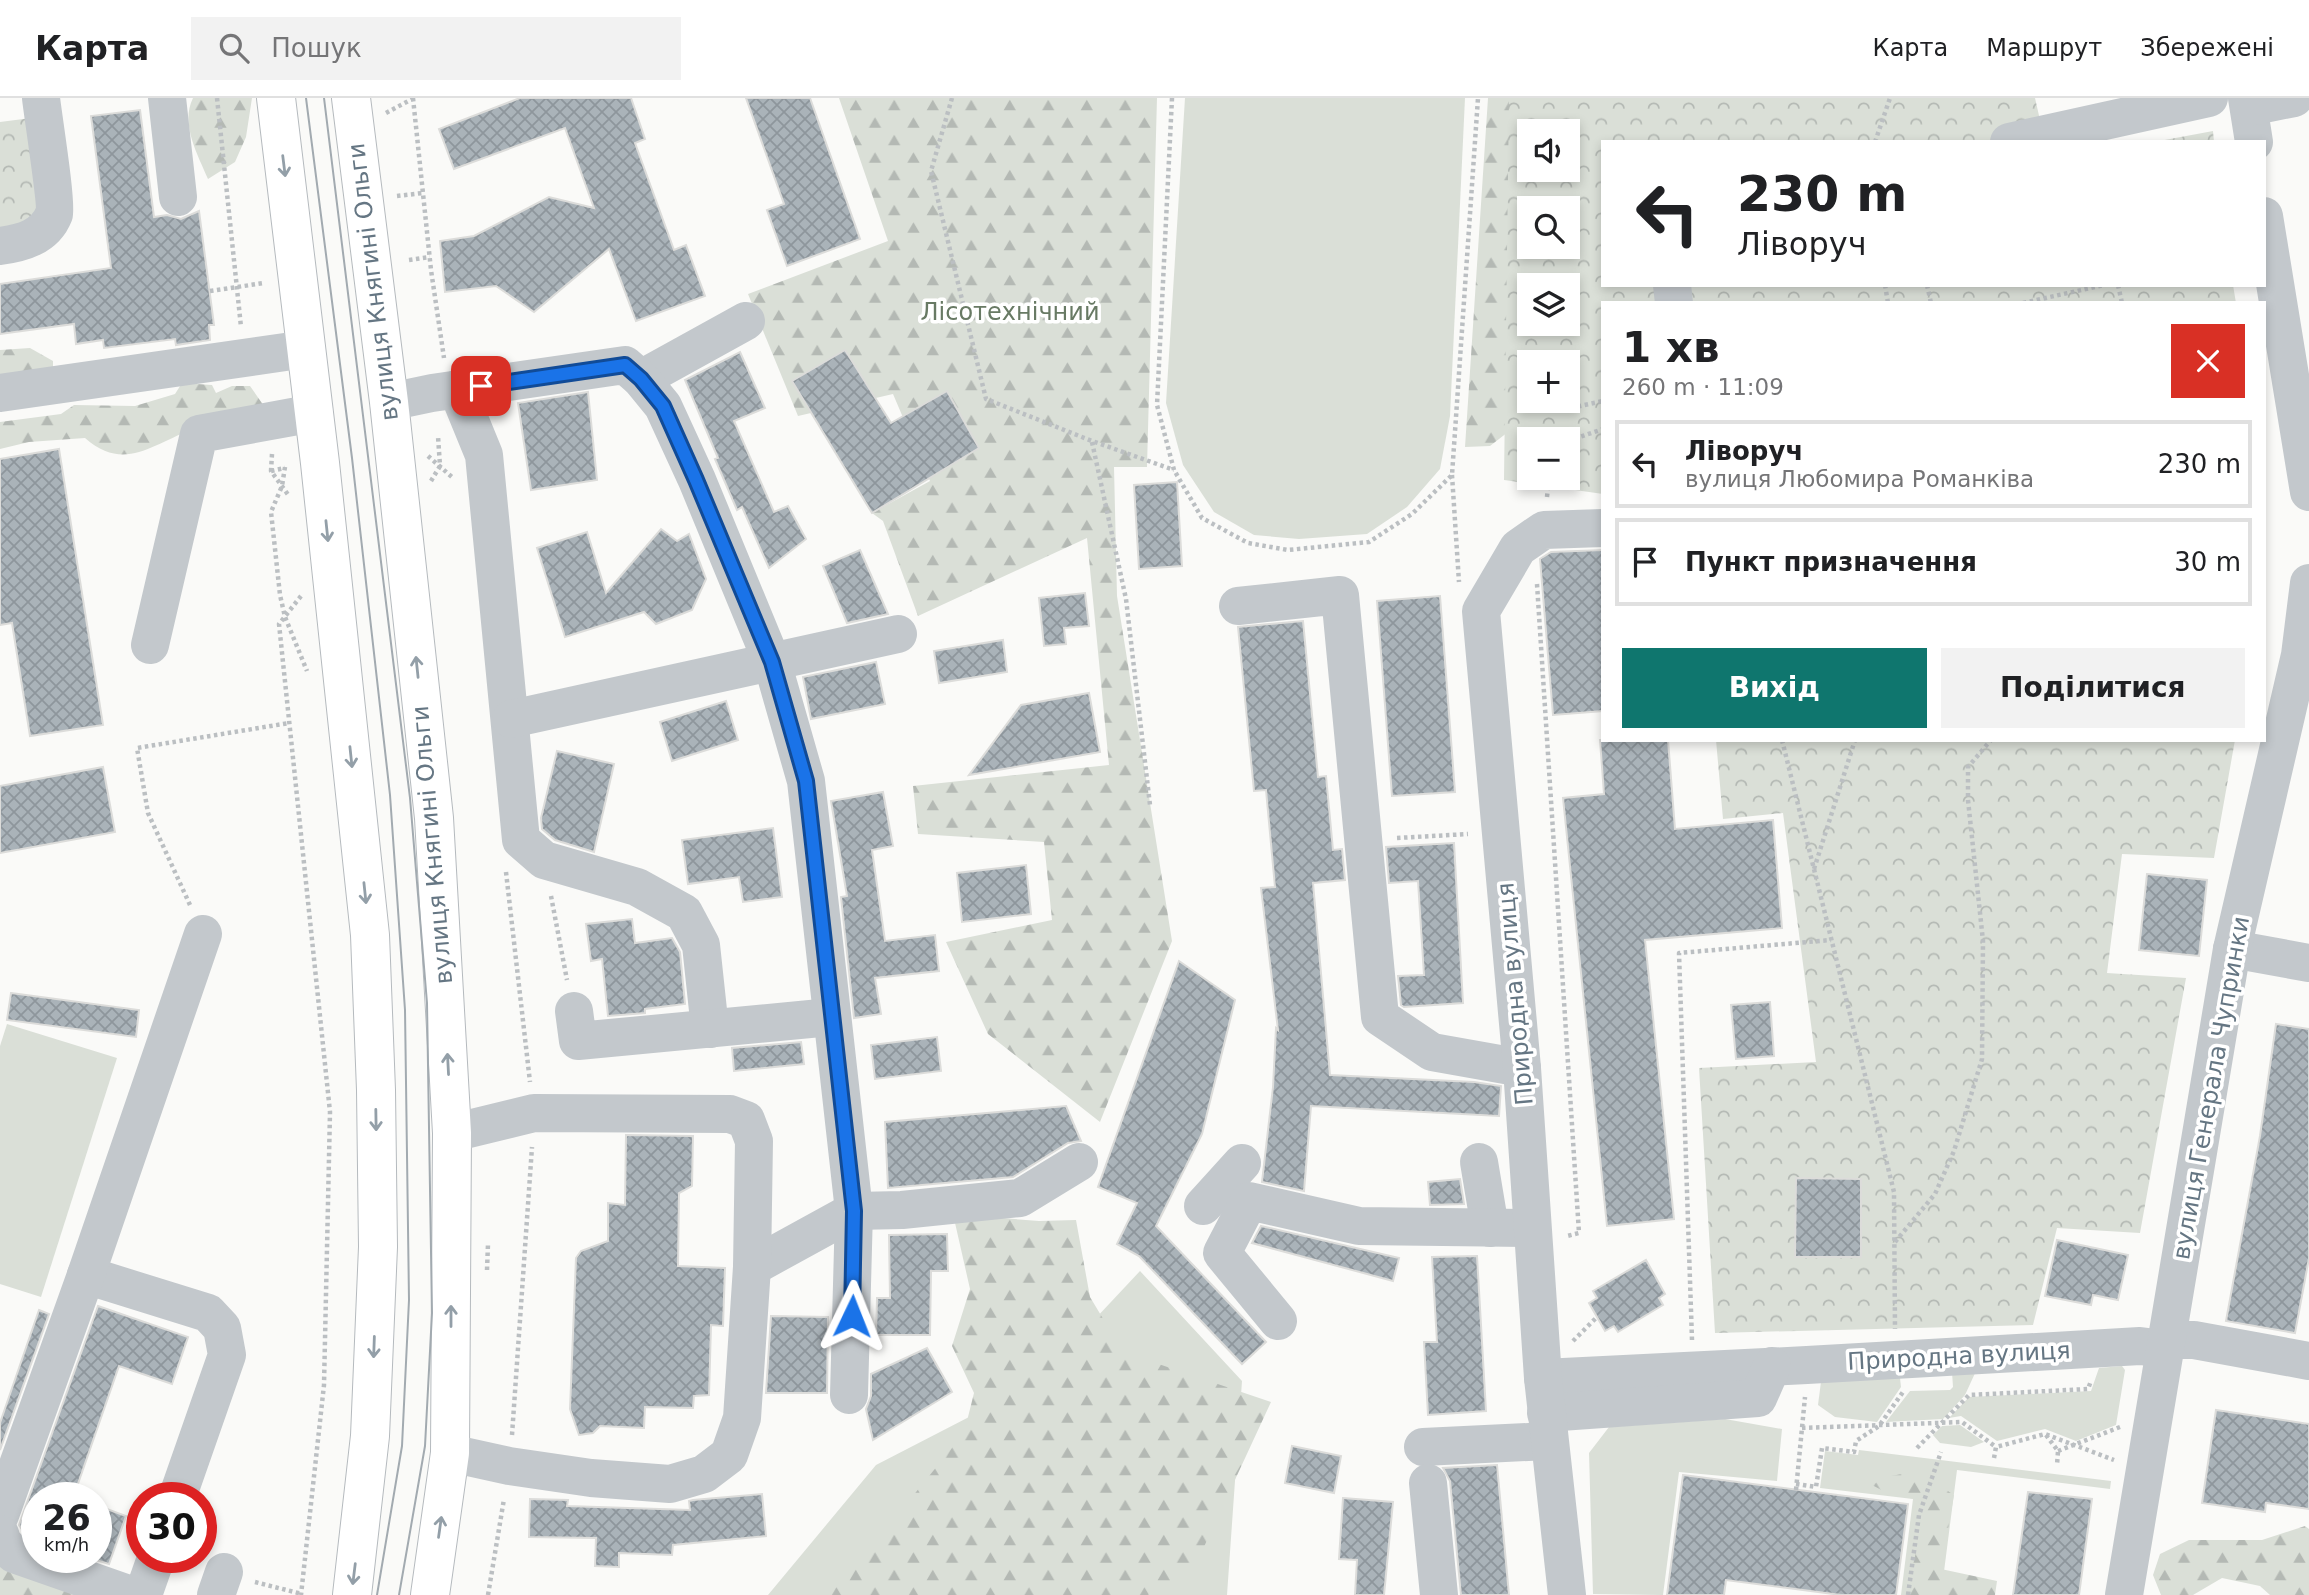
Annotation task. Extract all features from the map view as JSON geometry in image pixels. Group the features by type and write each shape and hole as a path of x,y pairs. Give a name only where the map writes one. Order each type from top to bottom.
{"main road":[{"path":"276,98 314,413 370,935 378,1247 370,1436 352,1595"},
{"name":"вулиця Княгині Ольги","path":"351,98 389,402 434,818 452,1133 450,1453 430,1595"}],"street":[{"path":"0,246 22,243 44,230 55,211 41,98"},
{"path":"167,98 178,197"},
{"path":"2018,140 2209,98"},
{"path":"2250,116 2294,98"},
{"path":"2266,228 2309,492"},
{"path":"641,379 746,321"},
{"path":"0,393 306,349"},
{"path":"389,402 450,373 625,365 641,379 663,406 772,662 806,781 854,1211 849,1395"},
{"path":"450,373 484,455 521,840 544,860 637,887 684,913 701,945 710,1029"},
{"path":"150,645 199,434 314,413"},
{"path":"1481,611 1518,548 1544,530 1601,527"},
{"name":"вулиця Генерала Чупринки","path":"2124,1595 2232,948 2304,655 2309,583"},
{"path":"1238,606 1340,595 1380,1017 1432,1052 1522,1068"},
{"name":"Природна вулиця","path":"1481,611 1522,1068 1546,1411 1567,1595"},
{"path":"510,719 898,634"},
{"path":"0,1515 203,934"},
{"path":"2232,948 2309,963"},
{"path":"574,1011 578,1041 831,1017"},
{"path":"450,1453 591,1479 670,1484 704,1474 729,1455 742,1418 752,1267 754,1141 746,1120 730,1114 534,1113 452,1133"},
{"path":"752,1267 854,1211 902,1210 1020,1198 1079,1161"},
{"path":"1479,1162 1490,1228"},
{"path":"1203,1206 1242,1163"},
{"path":"1278,1321 1222,1253 1249,1202 1359,1226 1532,1228"},
{"path":"86,1275 208,1313 222,1328 227,1355 183,1482"},
{"name":"Природна вулиця","path":"1546,1411 1758,1398 1772,1366 2140,1346 2194,1340 2309,1361"},
{"path":"1439,1595 1426,1465 1546,1411"},
{"path":"0,1534 3,1543 14,1554 131,1595"},
{"path":"143,1595 151,1573"}],"path":[{"path":"217,98 241,329"},
{"path":"386,113 414,98 430,257 450,373"},
{"path":"952,98 931,171 986,399 1174,470"},
{"path":"1172,98 1157,405 1174,470 1202,518 1248,543 1288,550 1370,542 1412,514 1452,475"},
{"path":"1478,98 1452,475 1460,596 1481,611"},
{"path":"1876,140 1890,98"},
{"path":"397,195 423,193"},
{"path":"409,260 430,257"},
{"path":"210,291 264,283"},
{"path":"2032,301 2095,287"},
{"path":"1580,406 1601,401"},
{"path":"1580,437 1601,430"},
{"path":"1092,441 1126,599 1150,805"},
{"path":"430,447 448,444"},
{"path":"420,448 456,481"},
{"path":"271,471 285,468 282,486 271,512 280,595 285,617 311,681"},
{"path":"1544,530 1534,547 1579,1233"},
{"path":"232,1583 302,1594 324,1385 330,1112 279,624 306,590"},
{"path":"203,934 148,813 137,748 289,723"},
{"path":"1782,742 1894,1192 1895,1336"},
{"path":"1814,870 1855,742"},
{"path":"1895,1243 1935,1194 1954,1151 1982,1059 1983,941 1968,800 1968,767 1990,742"},
{"path":"1364,841 1501,832"},
{"path":"544,860 574,1011"},
{"path":"1692,1345 1679,953 1831,940"},
{"path":"488,1595 509,1466 514,1415 534,1113"},
{"path":"1572,1341 1597,1317"},
{"path":"1804,1407 1796,1487 1816,1487 1822,1448 1854,1452 1856,1441 1879,1426 1906,1388"},
{"path":"1917,1448 1969,1395"},
{"path":"1801,1428 1962,1422 1996,1447"},
{"path":"2058,1451 2127,1424"},
{"path":"1996,1447 2045,1434 2121,1463"},
{"path":"2045,1434 2058,1451 2057,1465"},
{"path":"1994,1458 1996,1447"},
{"path":"1908,1595 1919,1516 1941,1452"}],"green space":[{"path":"193,98 252,98 246,137 235,162 208,179 189,129 188,118"},
{"name":"Лісотехнічний","path":"839,98 1157,98 1147,467 1114,467 1117,596 1172,941 1100,1122 988,1034 946,942 1052,920 1044,842 918,834 913,786 1109,765 1087,538 918,616 883,521 872,513 930,481 893,394 798,416 748,294 888,241"},
{"path":"1185,98 1465,98 1450,416 1440,469 1407,507 1367,534 1299,539 1254,535 1214,512 1183,465 1166,403"},
{"path":"1488,98 2015,98 1601,140 1603,301 1575,350 1517,350 1517,413 1533,413 1490,446 1465,447"},
{"path":"1509,98 2035,98 2045,140 1601,140 1601,287 2233,287 2236,301 1601,301 1601,494 1575,490 1580,490 1580,427 1517,427 1517,482 1504,480"},
{"path":"31,118 43,209 0,239 0,122"},
{"path":"2213,131 2214,140 2165,140"},
{"path":"30,348 53,361 53,388 0,398 0,350"},
{"path":"182,383 212,385 216,393 232,386 250,386 264,406 191,430 138,452 112,453 85,438 29,442 0,449 0,422 61,414 74,405 135,406 175,394"},
{"path":"1716,742 2235,742 2214,858 2122,854 2107,973 2186,978 2140,1233 2057,1228 2033,1325 1715,1333 1699,1068 1816,1062 1783,813 1723,819"},
{"path":"7,1024 117,1058 41,1297 0,1284 0,1046"},
{"path":"953,1214 1039,1221 1076,1220 1090,1297 1123,1352 1271,1402 1196,1564 1148,1595 1024,1595 1003,1591 998,1595 828,1595 880,1544 912,1497 964,1433 974,1393 952,1346 970,1289"},
{"path":"1140,1271 1242,1381 1227,1595 768,1595 876,1465 1035,1383"},
{"path":"2122,1366 2125,1370 2116,1425 2076,1441 2045,1429 1997,1441 1961,1416 1949,1418 1969,1397 2091,1391 2099,1368"},
{"path":"1899,1369 1901,1387 1877,1422 1835,1417 1818,1405 1822,1374"},
{"path":"1976,1371 1965,1395 1943,1419 1886,1422 1910,1391 1950,1390 1953,1387 1952,1372"},
{"path":"1725,1419 1782,1429 1777,1481 1679,1472 1663,1595 1593,1594 1589,1453 1609,1427"},
{"path":"1960,1425 1984,1442 1971,1447 1940,1443 1933,1435 1942,1426"},
{"path":"1859,1450 2111,1481 2110,1489 1957,1470 1941,1595 1901,1595 1913,1499 1820,1488 1825,1451 1858,1455"},
{"path":"1917,1471 1954,1495 1941,1569 1997,1581 1995,1595 1906,1595 1928,1501 1891,1495 1872,1485 1886,1477"},
{"path":"2305,1526 2309,1529 2309,1595 2270,1595 2260,1586 2222,1578 2193,1595 2161,1595 2153,1575 2160,1554 2189,1540 2262,1540"},
{"path":"0,1558 21,1565 21,1573 44,1573 108,1595 0,1595"}],"building":[{"path":"520,98 631,98 645,139 635,143 674,250 686,245 705,296 636,321 609,249 534,312 496,286 445,292 440,241 474,236 549,197 594,208 565,128 454,169 439,129"},
{"path":"746,98 810,98 860,239 787,266 767,210 784,204"},
{"path":"140,110 154,217 167,215 181,219 199,211 214,325 209,325 210,340 176,345 175,339 104,348 103,340 76,344 74,324 0,334 0,284 111,268 91,116"},
{"path":"845,350 891,423 947,391 979,448 872,513 792,381"},
{"path":"740,352 765,408 734,421 774,512 788,506 806,539 769,568 742,507 737,510 685,380"},
{"path":"588,392 597,480 531,490 518,403"},
{"path":"59,449 103,725 30,736 12,623 0,625 0,459"},
{"path":"1177,482 1182,566 1139,569 1134,485"},
{"path":"661,529 677,541 689,534 706,579 692,610 656,624 644,612 565,637 537,548 587,532 606,593"},
{"path":"860,550 888,614 847,623 823,566"},
{"path":"1601,550 1601,711 1553,715 1540,559 1551,552"},
{"path":"1085,593 1089,626 1064,628 1066,644 1044,646 1039,598"},
{"path":"1440,596 1455,792 1392,796 1377,601"},
{"path":"1303,621 1318,777 1326,776 1333,850 1342,849 1345,880 1313,883 1330,1075 1474,1082 1501,1086 1499,1116 1311,1106 1304,1191 1262,1182 1273,1087 1276,1028 1278,1030 1261,888 1275,887 1266,790 1254,791 1238,627"},
{"path":"1003,640 1007,672 939,683 934,651"},
{"path":"876,662 885,704 811,719 803,677"},
{"path":"1089,693 1100,752 969,775 1021,705"},
{"path":"726,701 738,740 672,761 660,722"},
{"path":"1600,740 1668,742 1675,829 1773,820 1782,928 1645,940 1674,1219 1607,1226 1563,798 1604,794"},
{"path":"557,751 614,764 594,852 555,840 542,829 541,818"},
{"path":"103,767 115,832 0,853 0,786"},
{"path":"883,792 893,846 872,850 885,941 935,935 939,971 875,978 881,1014 854,1018 841,897 847,896 831,801"},
{"path":"773,828 782,897 743,902 739,877 688,884 682,840"},
{"path":"1454,843 1463,1003 1404,1007 1401,1005 1398,976 1424,975 1418,881 1389,883 1386,847"},
{"path":"1026,865 1031,914 962,922 957,873"},
{"path":"2147,874 2207,880 2199,956 2139,950"},
{"path":"632,919 635,943 672,938 680,952 685,1004 645,1009 645,1013 608,1016 602,959 591,961 586,924"},
{"path":"1179,961 1235,1000 1202,1134 1156,1226 1266,1342 1242,1364 1139,1256 1117,1244 1137,1203 1098,1187"},
{"path":"11,993 139,1010 136,1037 7,1020"},
{"path":"1770,1002 1774,1056 1736,1059 1731,1005"},
{"path":"2276,1024 2309,1029 2309,1258 2295,1333 2226,1321 2260,1136"},
{"path":"937,1037 941,1071 875,1079 871,1045"},
{"path":"801,1042 804,1064 734,1071 732,1048"},
{"path":"1066,1106 1081,1141 1068,1143 1013,1177 888,1188 885,1122"},
{"path":"626,1135 693,1136 692,1186 679,1193 678,1266 725,1268 723,1326 711,1325 709,1395 694,1396 693,1408 645,1407 644,1428 600,1426 593,1433 579,1435 570,1409 576,1258 581,1251 608,1241 608,1203 625,1205"},
{"path":"1796,1178 1861,1179 1861,1257 1795,1257"},
{"path":"1460,1179 1464,1204 1430,1205 1428,1182"},
{"path":"1261,1226 1399,1258 1393,1281 1252,1243"},
{"path":"947,1234 948,1271 931,1271 930,1335 876,1335 877,1298 890,1298 889,1235"},
{"path":"2057,1240 2128,1255 2118,1300 2093,1295 2091,1305 2045,1296"},
{"path":"1477,1256 1486,1411 1428,1415 1424,1342 1437,1342 1432,1257"},
{"path":"1646,1260 1665,1294 1659,1298 1663,1305 1618,1332 1614,1326 1605,1331 1589,1303 1597,1298 1593,1291"},
{"path":"98,1306 188,1337 172,1384 119,1366 79,1482 35,1482"},
{"path":"39,1310 49,1314 0,1450 0,1423"},
{"path":"771,1316 828,1317 827,1393 766,1393"},
{"path":"927,1348 952,1392 873,1440 866,1409 871,1396 871,1374"},
{"path":"2216,1410 2309,1424 2309,1509 2266,1503 2265,1512 2202,1503"},
{"path":"1292,1446 1341,1456 1334,1493 1285,1483"},
{"path":"1497,1465 1509,1595 1461,1595 1450,1481 1443,1468"},
{"path":"1683,1475 1908,1504 1896,1595 1841,1595 1726,1580 1724,1595 1667,1595"},
{"path":"2028,1492 2092,1499 2079,1595 2013,1595"},
{"path":"762,1494 766,1536 673,1545 672,1555 619,1553 619,1567 595,1566 596,1538 529,1537 530,1499 568,1500 567,1506 690,1510 689,1501 693,1500"},
{"path":"1343,1498 1393,1502 1384,1595 1355,1595 1357,1560 1339,1559"},
{"path":"112,1511 126,1516 112,1556"}],"tram line":[{"path":"306,98 352,458 390,795 405,1010 409,1300 402,1446 377,1595"},
{"path":"324,98 410,798 427,1003 432,1313 425,1446 399,1595"}],"route":[{"path":"481,386 625,365 641,379 663,406 772,662 806,781 854,1211 852,1316"}]}
